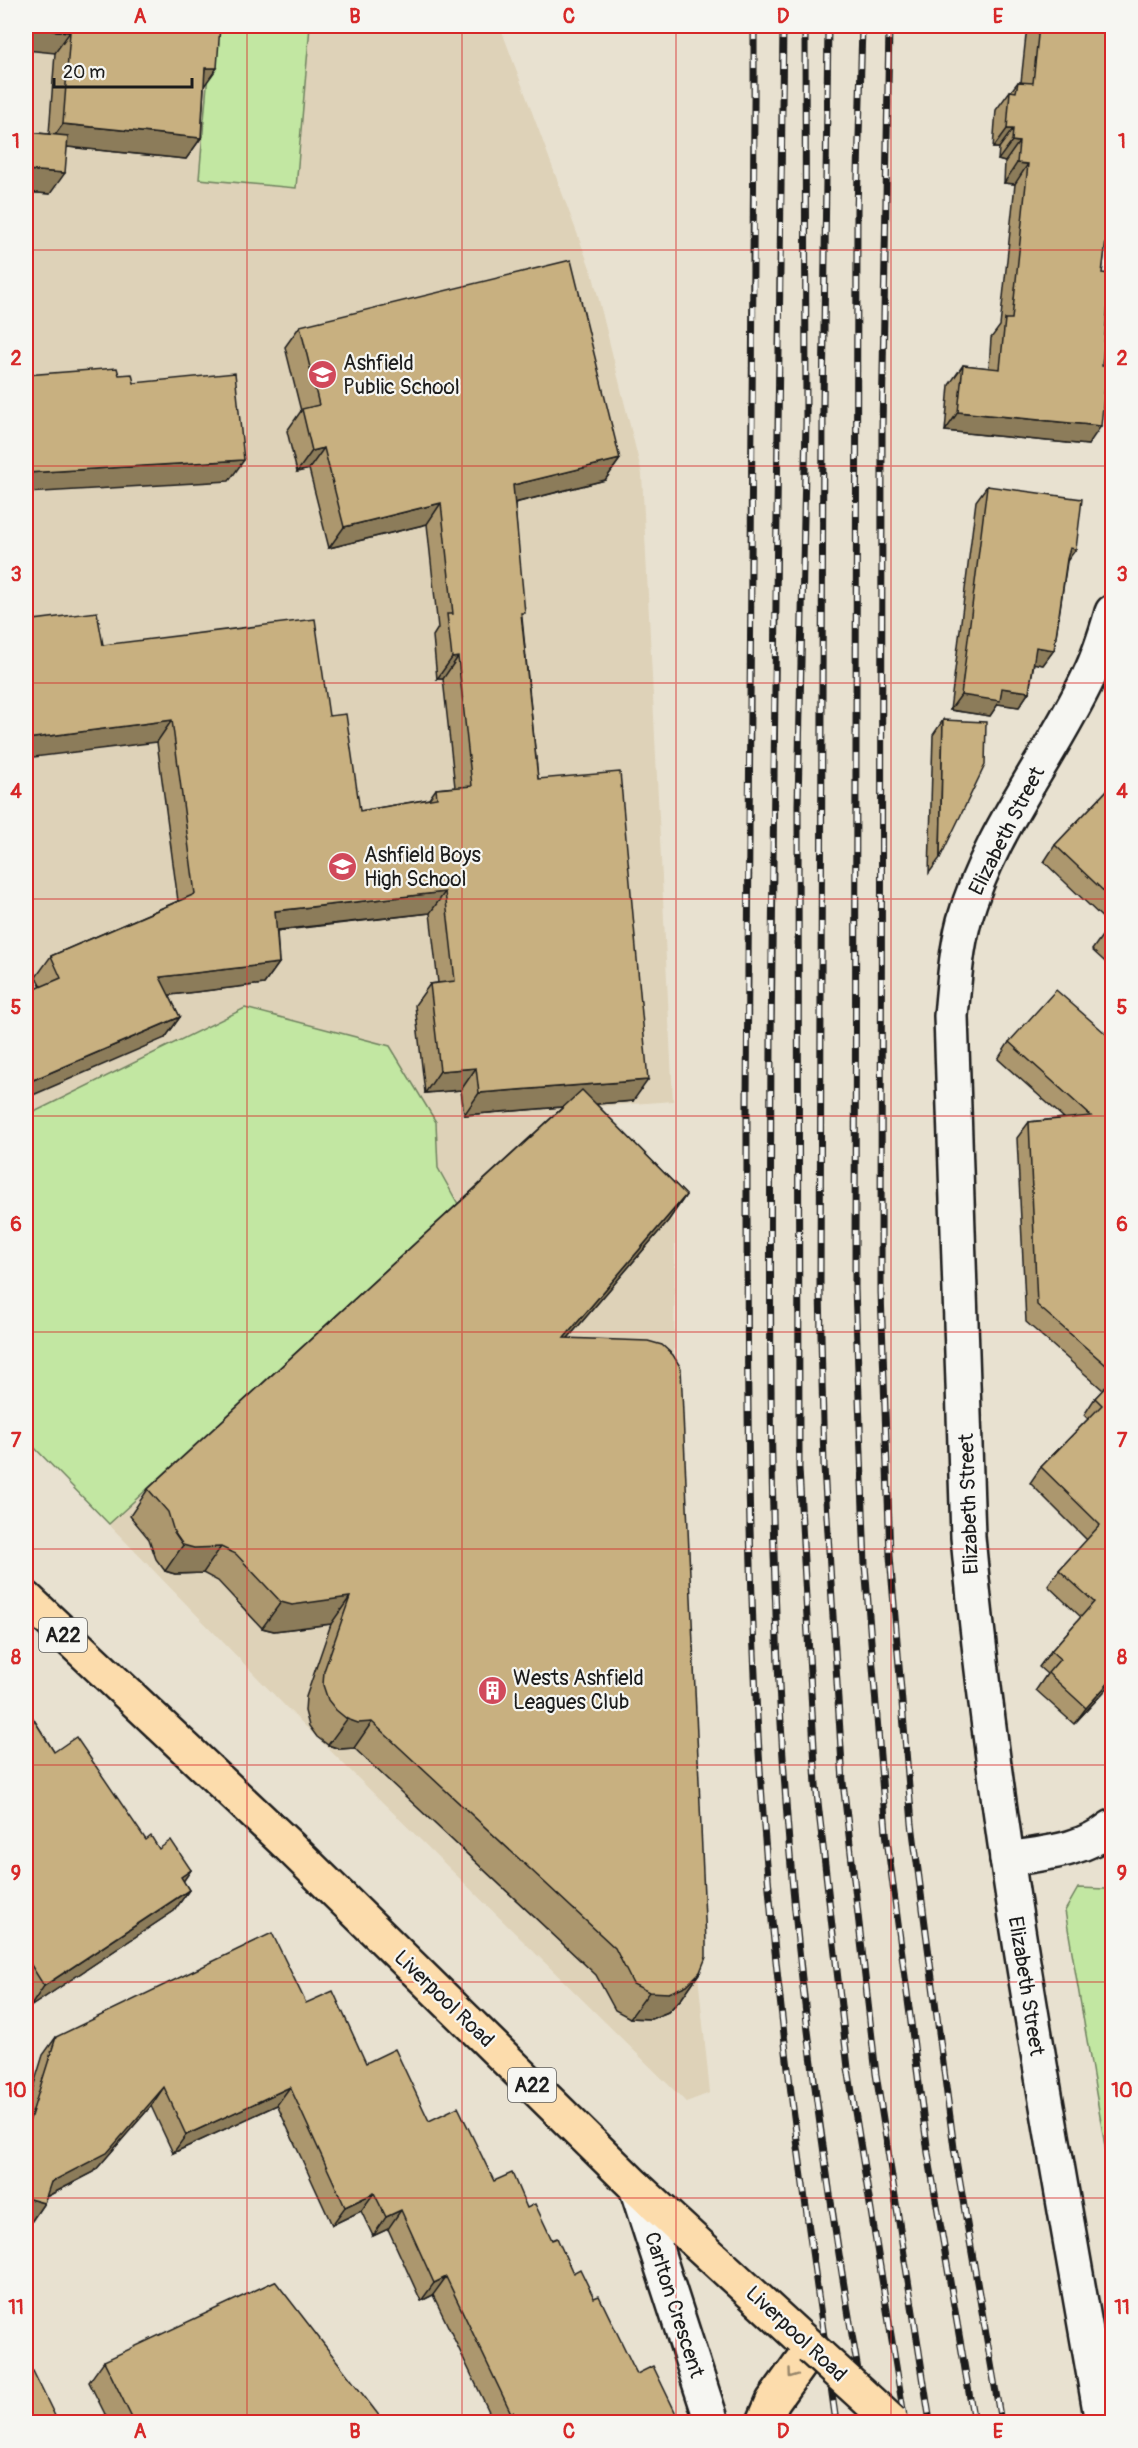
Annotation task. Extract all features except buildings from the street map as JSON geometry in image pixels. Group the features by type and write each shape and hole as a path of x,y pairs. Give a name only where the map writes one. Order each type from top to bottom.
{"highway":[{"name":"Liverpool Road","path":"26,1598 75,1647 290,1848 636,2187 892,2422"},
{"path":"764,2422 773,2401 811,2348"}],"main road":[{"name":"Elizabeth Street","path":"1102,2422 1030,2018 974,1610 968,1537 951,1016 955,967 965,920 983,871 1008,819 1090,675 1113,612"},
{"path":"1007,1859 1075,1847 1096,1839 1113,1827"},
{"name":"Carlton Crescent","path":"636,2187 712,2422"}],"shaded area":[{"path":"26,26 500,26 593,276 642,474 673,1101 564,1109 675,1221 673,1570 686,1857 710,2093 686,2102 285,1706 26,1439"}],"green space":[{"path":"212,26 310,26 296,188 199,179"},
{"path":"245,1008 390,1046 436,1122 438,1168 458,1204 109,1524 26,1439 26,1116"},
{"path":"1078,1888 1106,1889 1112,1898 1112,2187 1065,1911"}],"railway":[{"path":"754,26 747,1100 748,1450 753,1625 762,1799 775,1956 793,2112 836,2422"},
{"path":"783,26 770,1227 771,1414 779,1695 791,1868 807,2027 828,2185 867,2422"},
{"path":"805,26 806,421 798,805 799,1468 816,1785 848,2068 905,2422"},
{"path":"828,26 823,406 820,1291 824,1467 843,1782 876,2074 930,2422"},
{"path":"862,26 857,210 855,1287 865,1565 886,1832 928,2153 974,2422"},
{"path":"889,26 882,429 881,1292 890,1556 912,1824 954,2148 1001,2422"}],"place":[{"name":"Ashfield Public School","path":"322,375"},
{"name":"Ashfield Boys High School","path":"343,867"},
{"name":"Wests Ashfield Leagues Club","path":"492,1690"}]}
